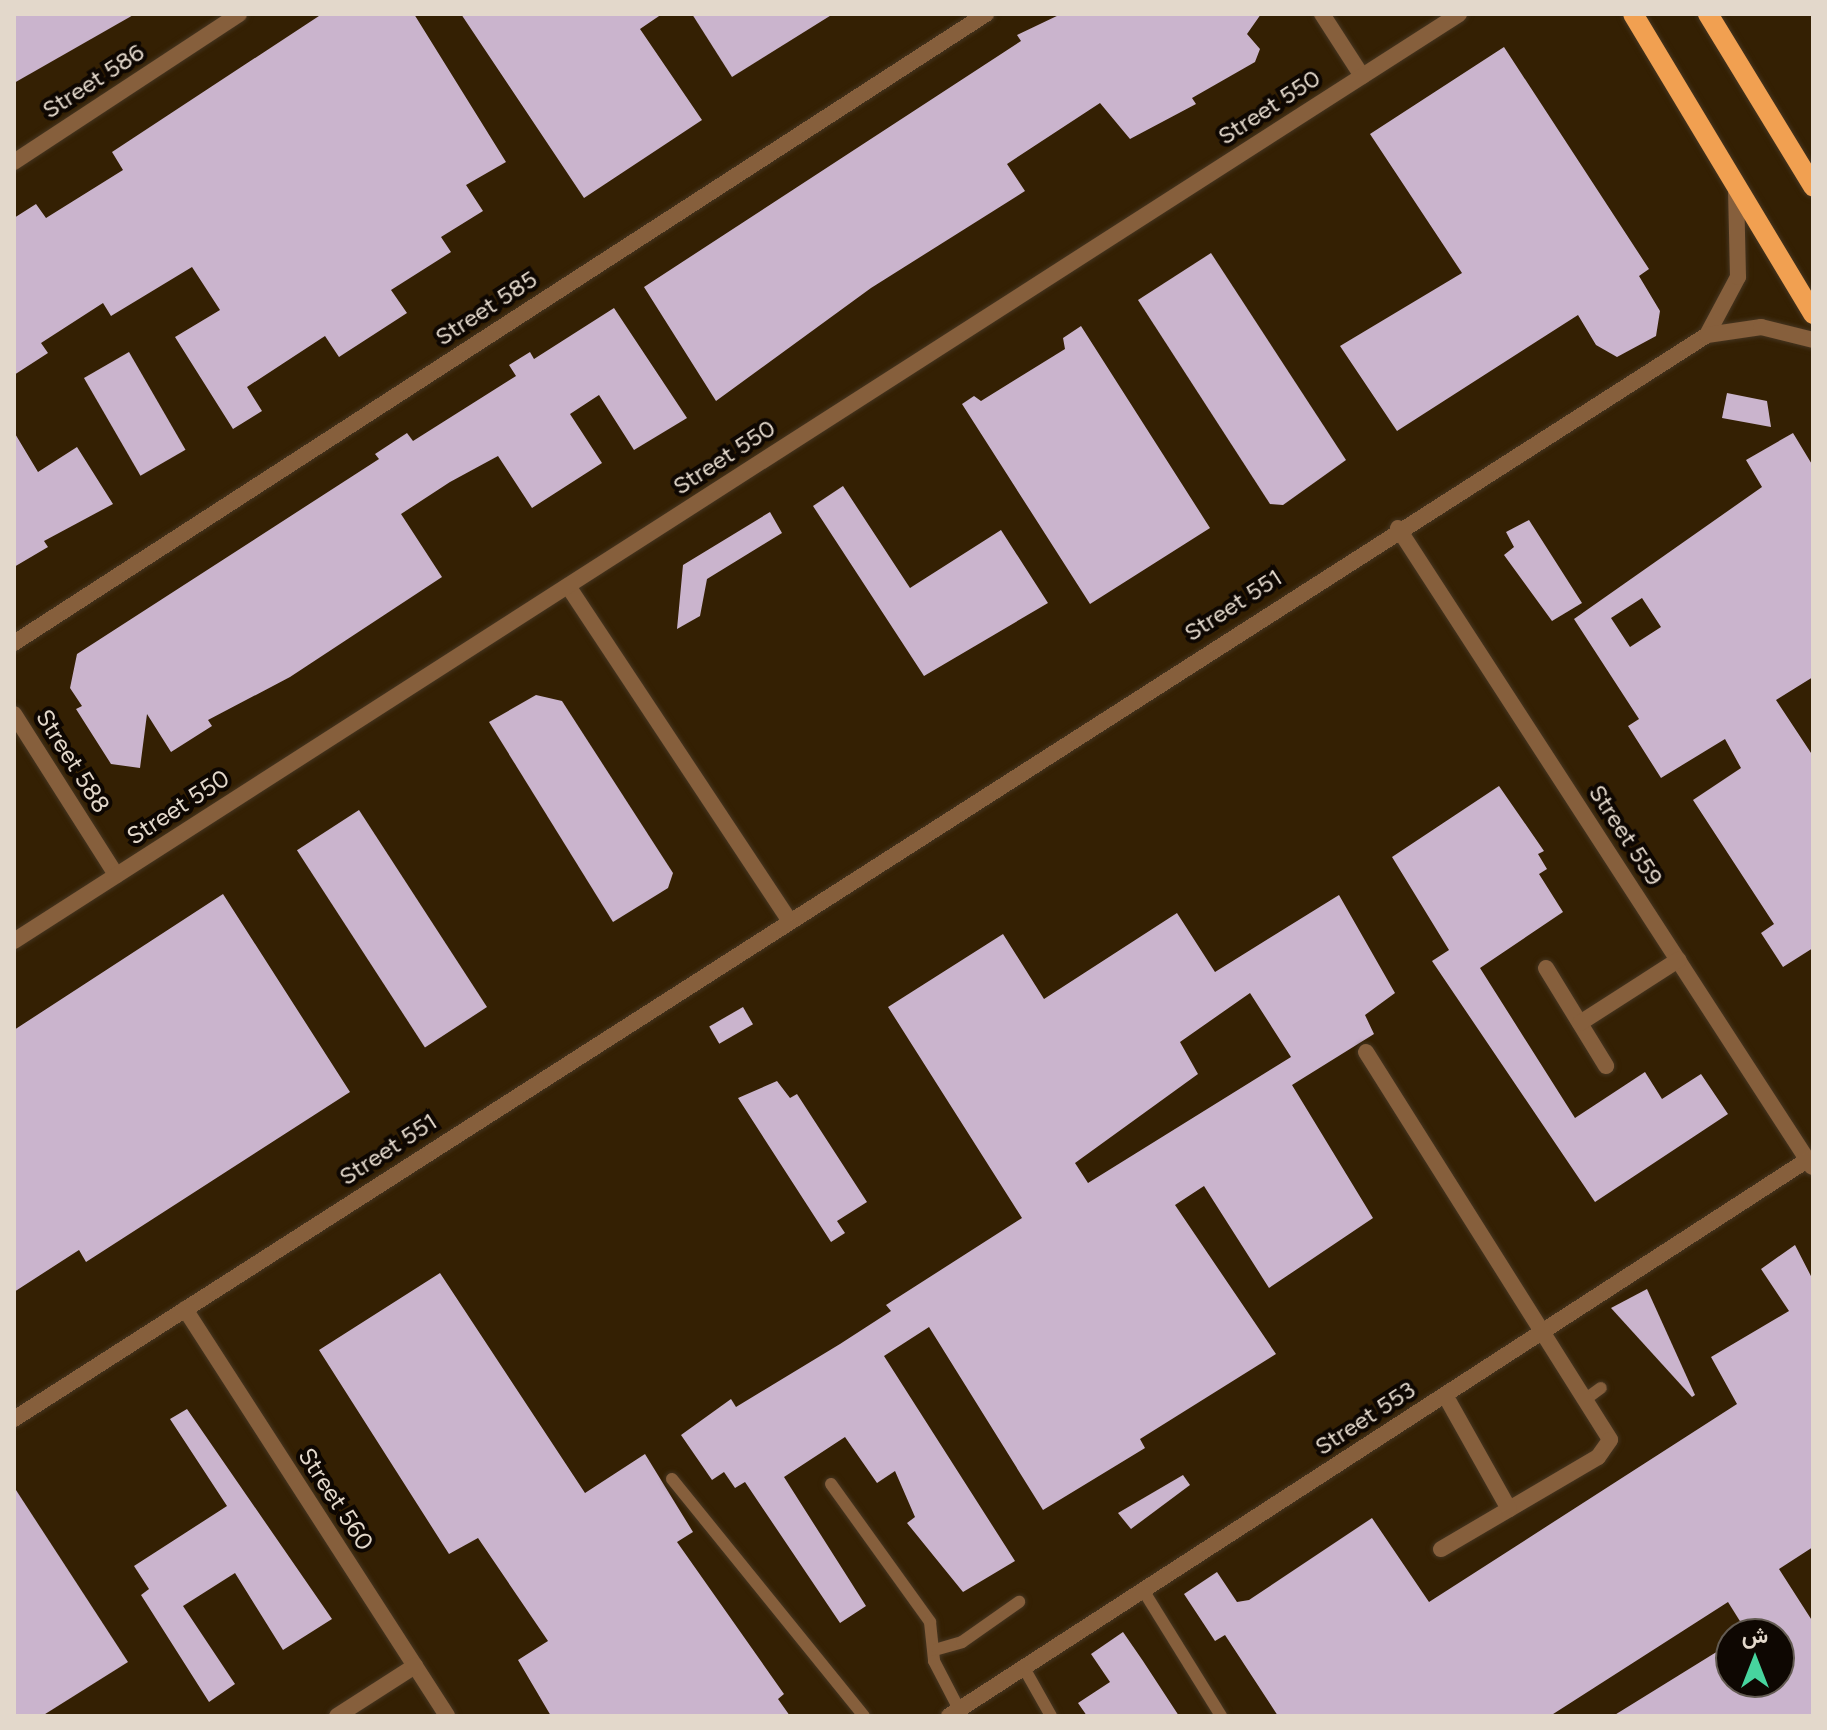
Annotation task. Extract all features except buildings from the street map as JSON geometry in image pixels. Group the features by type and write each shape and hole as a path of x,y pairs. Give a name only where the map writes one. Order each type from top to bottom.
{"main road":[{"path":"1633,14 1813,314"},
{"path":"1708,14 1813,186"}],"street":[{"name":"Street 586","path":"14,162 239,14"},
{"name":"Street 585","path":"14,643 986,14"},
{"path":"1322,14 1362,76"},
{"name":"Street 550","path":"14,941 1459,14"},
{"name":"Street 551","path":"1707,335 1738,277 1742,244 1735,180"},
{"name":"Street 551","path":"14,1419 1398,528 1707,335 1761,327 1813,340"},
{"name":"Street 559","path":"1398,528 1810,1164"},
{"path":"568,586 788,919"},
{"name":"Street 588","path":"14,714 116,875"},
{"path":"1580,1023 1678,960"},
{"path":"1546,968 1606,1066"},
{"path":"1366,1052 1606,1427 1607,1451 1441,1549"},
{"name":"Street 553","path":"954,1713 1543,1331 1810,1164"},
{"name":"Street 560","path":"185,1309 447,1716"},
{"path":"1445,1395 1509,1509"},
{"path":"337,1716 415,1666"}],"lane":[{"path":"1587,1398 1601,1388"},
{"path":"672,1479 864,1716"},
{"path":"831,1484 930,1622 938,1649 934,1661 954,1713"},
{"path":"1143,1590 1221,1716"},
{"path":"938,1649 962,1642 1019,1602"},
{"path":"1024,1668 1051,1716"}],"shaded area":[{"path":"14,14 1813,14 1813,1716 14,1716"}]}
